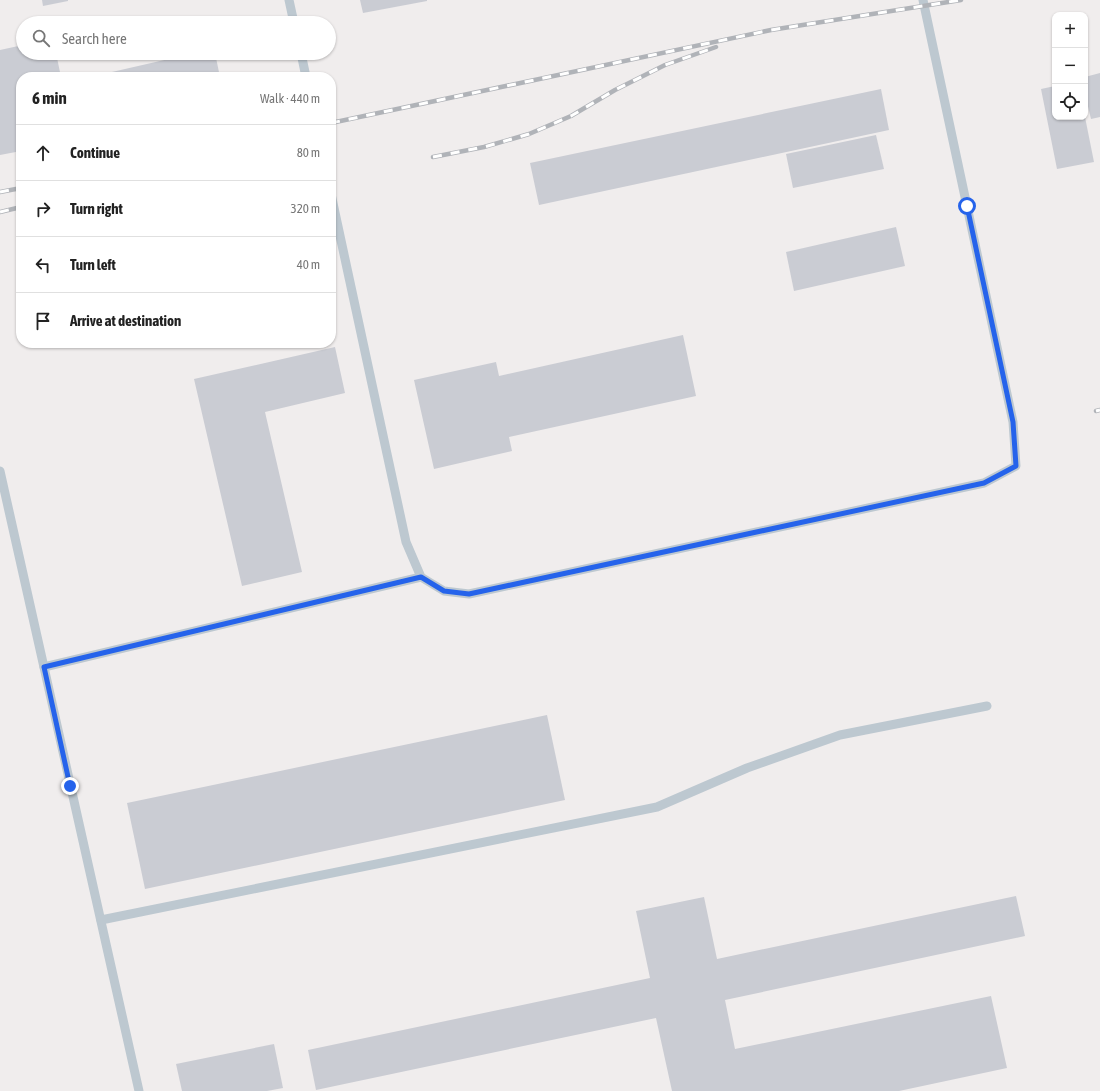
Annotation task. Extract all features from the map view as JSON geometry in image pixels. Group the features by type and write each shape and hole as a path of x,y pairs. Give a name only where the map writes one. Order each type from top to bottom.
{"lane":[{"path":"290,0 293,16"},
{"path":"336,217 406,542 421,577 444,591 469,594 984,483 1016,466 1013,422 923,0"},
{"path":"302,60 305,72"},
{"path":"0,471 139,1091"},
{"path":"44,667 421,577"},
{"path":"101,920 658,807 747,768 840,736 987,706"}],"building":[{"path":"42,0 68,0 68,1 43,6"},
{"path":"360,0 427,0 427,1 363,13"},
{"path":"16,47 16,60 57,60 60,72 16,72 16,152 0,155 0,50"},
{"path":"164,60 216,60 219,72 112,72"},
{"path":"1100,73 1100,117 1091,119 1088,106 1088,76"},
{"path":"1052,87 1052,120 1086,120 1094,162 1057,169 1041,89"},
{"path":"881,89 889,130 539,205 530,163"},
{"path":"876,135 884,169 793,188 786,154"},
{"path":"896,227 905,266 794,291 786,252"},
{"path":"683,335 696,396 509,437 512,451 434,469 414,380 496,362 499,376"},
{"path":"335,348 345,393 265,412 302,572 242,586 194,379"},
{"path":"547,715 565,800 145,889 127,803"},
{"path":"1016,896 1025,936 725,1000 735,1049 991,996 1007,1068 899,1091 672,1091 656,1018 316,1090 308,1050 650,978 636,911 704,897 717,959"},
{"path":"274,1044 283,1088 267,1091 182,1091 176,1064"}],"railway":[{"path":"336,122 771,30 961,0"},
{"path":"433,157 484,147 529,134 571,116 615,90 665,65 716,47"},
{"path":"0,192 16,189"},
{"path":"0,212 16,208"},
{"path":"1096,411 1100,410"}],"route":[{"path":"70,786 44,667 421,577 444,591 469,594 984,483 1016,466 1013,422 967,206"}]}
